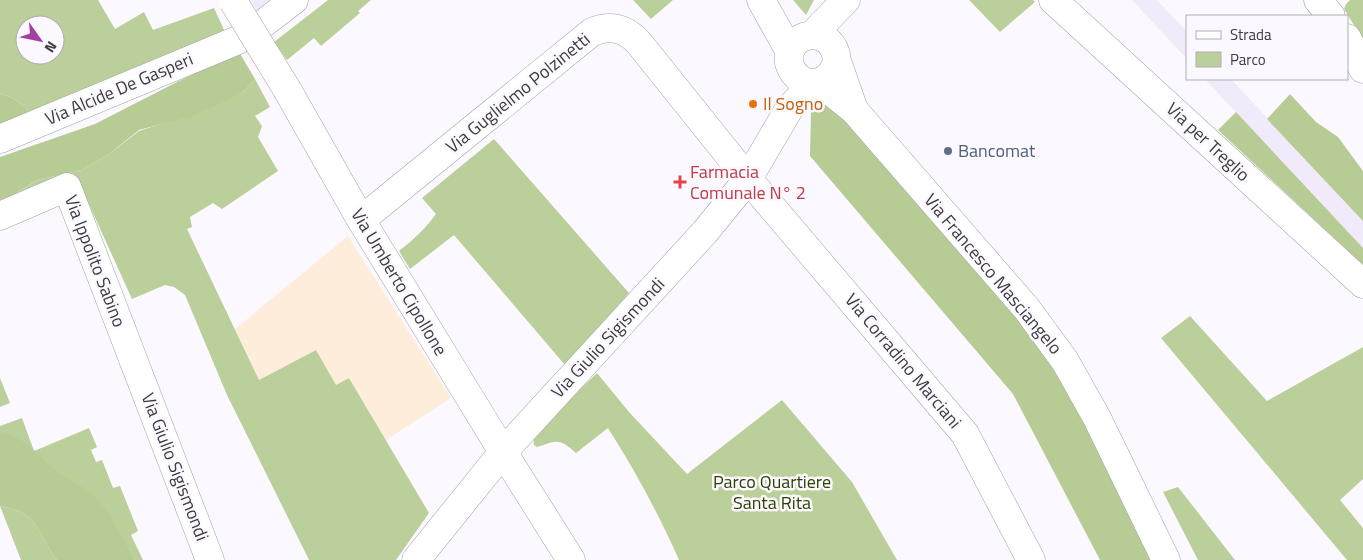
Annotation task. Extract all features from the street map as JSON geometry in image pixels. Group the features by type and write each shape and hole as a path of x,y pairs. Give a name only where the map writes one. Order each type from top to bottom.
{"street":[{"path":"264,23 294,0"},
{"path":"762,0 811,49"},
{"name":"Via Giulio Sigismondi","path":"416,560 503,452 705,232 748,179 789,109 811,49 848,0"},
{"name":"Via per Treglio","path":"1053,0 1363,284"},
{"path":"1318,0 1330,15"},
{"name":"Via Umberto Cipollone","path":"232,1 288,91 360,220 571,560"},
{"name":"Via Guglielmo Polzinetti","path":"360,220 592,32 602,28 623,30 632,35 748,179"},
{"name":"Via Alcide De Gasperi","path":"0,138 238,40"},
{"path":"1348,40 1363,69"},
{"name":"Via Francesco Masciangelo","path":"811,49 799,79 816,83 854,110"},
{"name":"Via Francesco Masciangelo","path":"811,49 854,110 1027,309 1065,361 1097,418 1166,560"},
{"name":"Via Giulio Sigismondi","path":"789,109 816,83"},
{"name":"Via Corradino Marciani","path":"748,179 965,434 1031,560"},
{"name":"Via Ippolito Sabino","path":"0,216 68,187 139,373"},
{"name":"Via Giulio Sigismondi","path":"139,373 210,560"}],"shaded area":[{"path":"251,0 280,0 260,15"},
{"path":"1132,0 1157,0 1186,31 1186,58"},
{"path":"1206,80 1232,80 1363,221 1363,248"},
{"path":"348,236 451,398 386,440 349,378 336,385 316,350 259,380 235,329"}],"green space":[{"path":"0,0 98,0 115,29 144,12 153,30 214,8 225,32 36,119 16,100 0,94"},
{"path":"328,0 371,0 358,11 360,13 321,46 314,38 287,60 274,42"},
{"path":"633,0 673,0 651,19"},
{"path":"793,0 814,0 806,15"},
{"path":"969,0 1033,0 1035,2 1000,32"},
{"path":"1350,0 1363,0 1363,40 1344,9"},
{"path":"239,52 255,79 243,92 192,116 139,130 108,155 82,170 37,180 0,204 0,157 95,124"},
{"path":"255,79 270,107 255,116 262,126 258,137 278,171 222,209 213,203 190,217 192,227 187,229 259,380 316,350 336,385 349,378 429,513 396,560 309,560 227,395 185,295 174,287 165,285 132,299 78,180 6,201 37,180 82,170 108,155 139,131 243,92"},
{"path":"0,94 16,100 36,119 0,133"},
{"path":"1290,94 1316,122 1338,137 1363,171 1363,221 1267,119"},
{"path":"824,101 833,105 1031,330 1104,455 1155,560 1100,560 1013,394 810,156 811,111"},
{"path":"1236,112 1363,248 1363,265 1218,130"},
{"path":"494,139 629,293 565,365 454,235 410,269 399,251 428,225 436,214 422,198"},
{"path":"1190,316 1267,401 1363,347 1363,479 1340,500 1363,528 1363,560 1347,560 1161,338"},
{"name":"Parco Quartiere Santa Rita","path":"597,373 629,412 687,474 782,400 852,482 897,560 679,560 646,493 608,428 576,453 566,445 558,442 537,447 534,445 533,436 537,431"},
{"path":"0,378 10,403 0,407"},
{"path":"22,418 34,451 89,428 97,447 91,450 96,462 102,460 113,488 120,486 138,531 131,535 143,560 135,560 112,520 38,454 0,432 0,426"},
{"path":"0,432 16,437 24,442 60,473 90,493 109,515 135,560 57,560 26,515 0,506"},
{"path":"1178,487 1235,560 1198,560 1163,492"},
{"path":"0,506 26,515 57,560 21,560"}],"place":[{"name":"Il Sogno","path":"753,104"},
{"name":"Bancomat","path":"948,151"},
{"name":"Farmacia Comunale N° 2","path":"680,182"}]}
